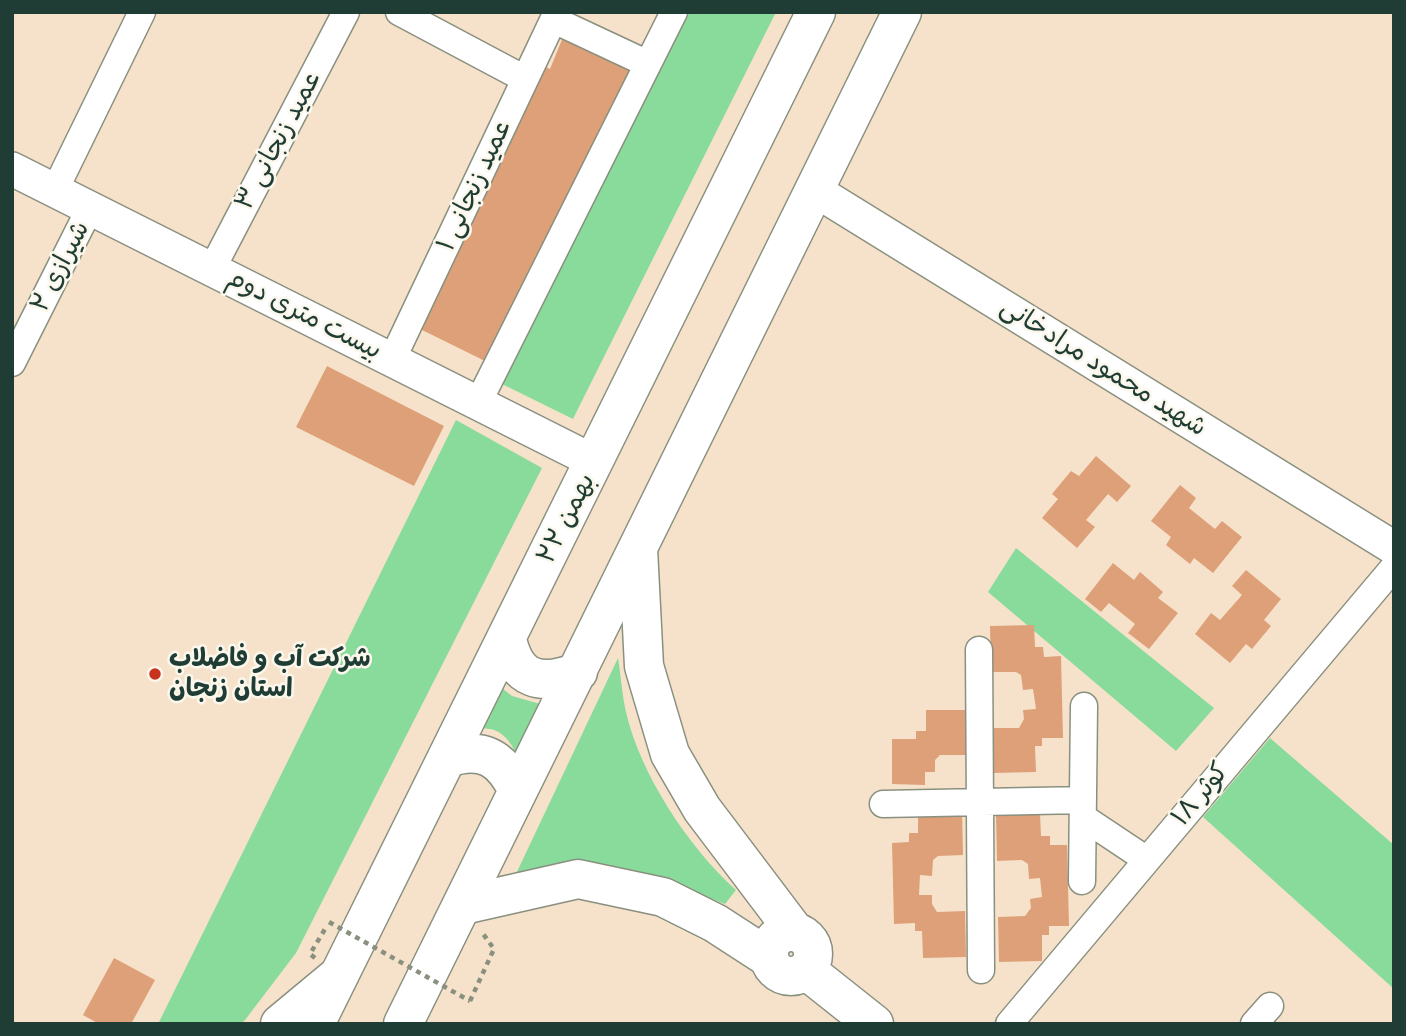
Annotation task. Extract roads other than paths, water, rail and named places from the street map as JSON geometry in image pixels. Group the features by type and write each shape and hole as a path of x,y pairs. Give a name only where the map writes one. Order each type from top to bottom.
{"main road":[{"name":"۲۲ بهمن","path":"314,1024 324,964 447,758 817,12"},
{"path":"403,1024 902,12"},
{"path":"638,548 644,666 670,754 782,945"},
{"path":"506,639 514,659 529,675 543,680 557,679 578,671"},
{"path":"447,758 474,752 488,756 500,763 510,774 518,791"},
{"path":"463,905 578,879 663,897 715,923 782,945"},
{"path":"782,945 773,967 789,976 806,970 874,1024"},
{"path":"280,1024 324,964"}],"street":[{"path":"55,190 142,12"},
{"name":"عمید زنجانی ۳","path":"212,269 345,12"},
{"path":"399,12 526,79"},
{"path":"478,403 674,12"},
{"path":"555,16 648,64"},
{"name":"عمید زنجانی ۱","path":"392,360 555,16"},
{"name":"بیست متری دوم","path":"12,169 595,462"},
{"name":"شهید محمود مرادخانی","path":"813,189 1394,548"},
{"name":"شیرازی ۲","path":"12,363 90,208"},
{"name":"کوثر ۱۸","path":"1009,1024 1394,567"},
{"path":"979,650 981,971"},
{"path":"1082,881 1084,706"},
{"path":"883,804 978,802 1084,809 1147,860"}],"place":[{"name":"شرکت آب و فاضلاب استان زنجان","path":"155,674"}]}
